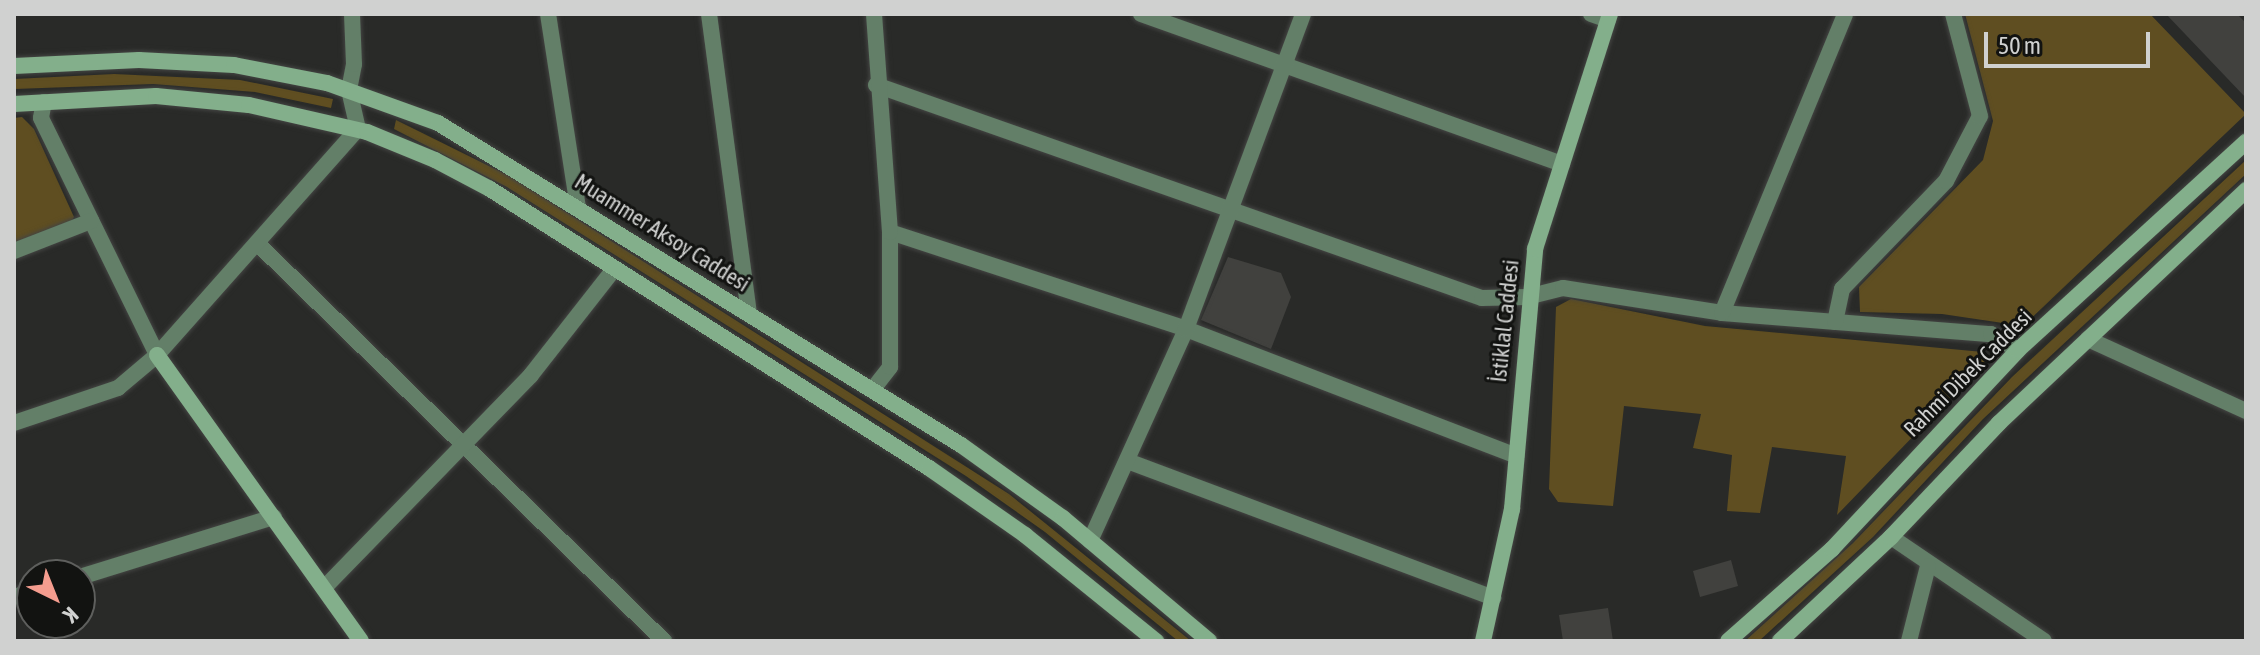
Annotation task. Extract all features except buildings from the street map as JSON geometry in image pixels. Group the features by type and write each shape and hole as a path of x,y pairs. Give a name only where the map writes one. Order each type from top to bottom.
{"main road":[{"name":"İstiklal Caddesi","path":"1483,641 1512,509 1527,297 1535,249 1609,17"},
{"name":"Muammer Aksoy Caddesi","path":"14,66 194,61 284,73 349,90 438,123 974,454 1090,541 1209,641"},
{"path":"14,104 193,99 286,112 358,129 463,174 968,494 1156,641"},
{"name":"Rahmi Dibek Caddesi","path":"1728,641 1832,549 2018,350 2246,142"},
{"path":"1780,641 1891,537 2088,339 2246,190"},
{"path":"157,355 361,641"}],"street":[{"path":"14,423 118,388 157,355 358,129 349,90 354,64 352,14"},
{"path":"548,14 578,207"},
{"path":"709,14 749,314"},
{"path":"873,389 890,367 890,232 876,85 874,14"},
{"path":"1141,14 1283,68 1562,164"},
{"path":"1090,541 1130,462 1186,329 1303,14"},
{"path":"1591,14 1609,17"},
{"path":"1722,313 1845,14"},
{"path":"1835,322 1842,289 1946,181 1980,116 1953,14"},
{"path":"876,85 1232,207 1482,298 1527,297 1563,288 1722,313 1991,334 2018,350"},
{"path":"44,102 41,118 157,355"},
{"path":"14,251 91,221"},
{"path":"890,232 1186,329 1516,456"},
{"path":"258,244 465,441 664,641"},
{"path":"324,588 531,375 614,269"},
{"path":"2088,339 2246,411"},
{"path":"1130,462 1493,598"},
{"path":"96,572 274,517"},
{"path":"1891,537 1928,566 2044,641"},
{"path":"1909,641 1928,566"}],"shaded area":[{"path":"1965,14 2150,14 2246,114 2023,326 1942,314 1860,312 1859,287 1983,160 1993,121"},
{"path":"114,74 240,80 333,99 331,108 255,92 153,84 14,89 14,79"},
{"path":"22,117 34,129 74,217 68,226 14,244 14,118"},
{"path":"396,120 509,176 1009,494 1191,641 1178,641 1045,532 966,476 507,187 394,129"},
{"path":"2246,160 2246,174 1983,419 1873,537 1759,641 1745,641 1853,543 2012,377"},
{"path":"1571,299 1705,326 1983,352 1985,362 1837,515 1846,456 1772,447 1760,513 1727,511 1732,455 1693,448 1701,414 1624,406 1613,506 1558,502 1549,489 1556,307"}]}
